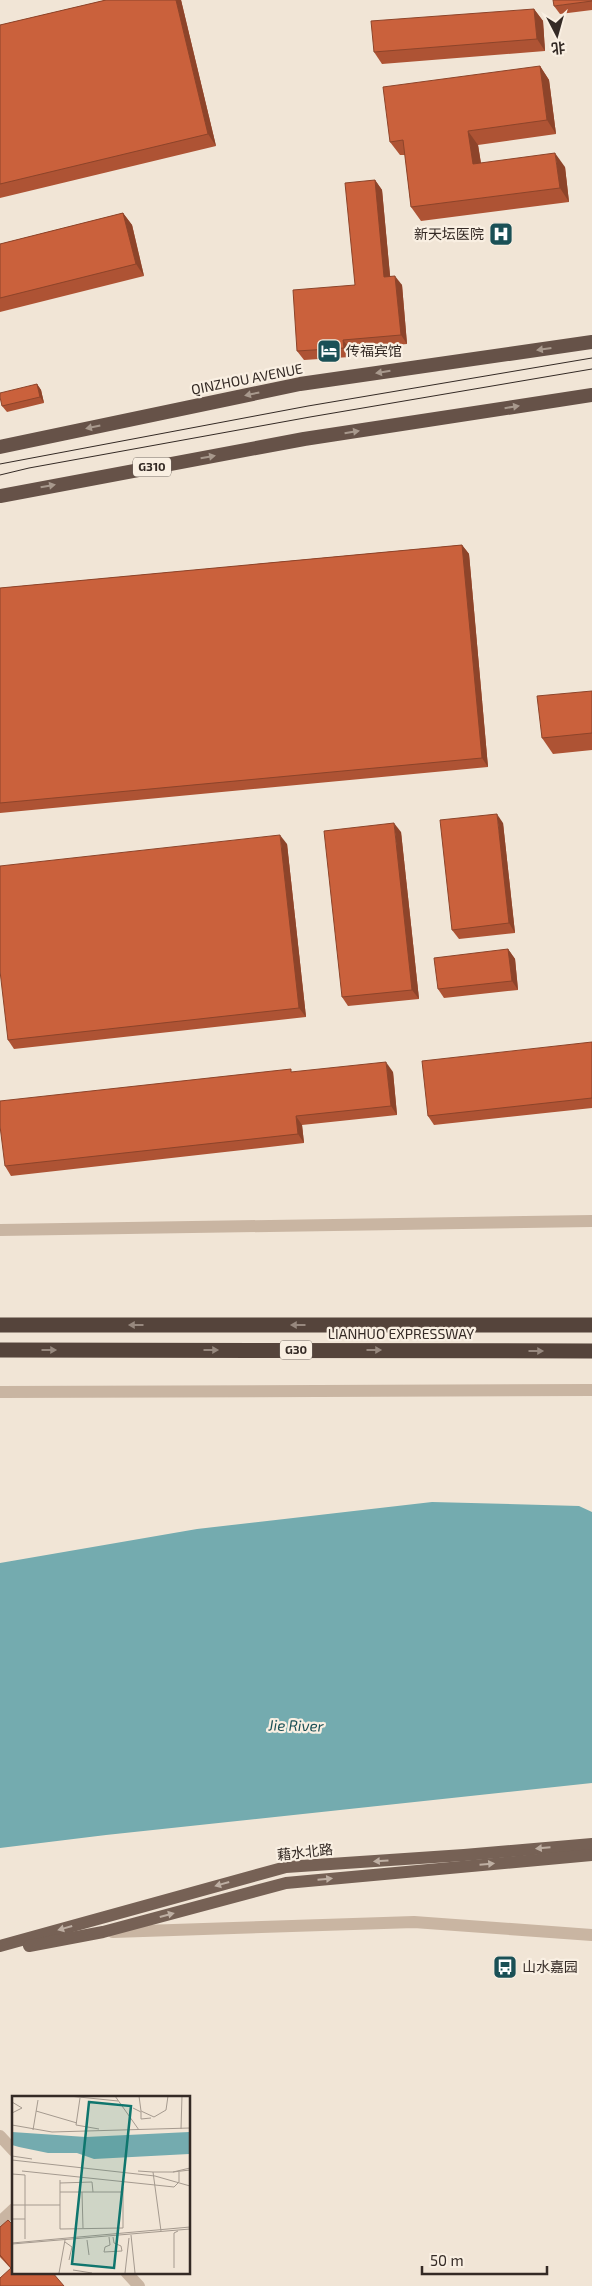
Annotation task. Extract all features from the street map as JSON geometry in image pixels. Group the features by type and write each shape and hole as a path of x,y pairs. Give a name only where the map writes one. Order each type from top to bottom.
{"highway":[{"name":"QINZHOU AVENUE","path":"0,447 300,384 592,342"},
{"name":"G310","path":"0,496 304,439 592,395"},
{"name":"LIANHUO EXPRESSWAY","path":"0,1325 592,1326"},
{"name":"LIANHUO EXPRESSWAY","path":"0,1350 592,1351"}],"main road":[{"name":"藉水北路","path":"0,1946 286,1867 592,1844"},
{"name":"藉水北路","path":"0,1951 103,1932 286,1883 592,1855"}],"street":[{"path":"0,1230 592,1221"},
{"path":"0,1392 592,1390"},
{"path":"103,1932 414,1922 592,1935"},
{"path":"0,2136 12,2148"},
{"path":"0,2222 12,2211"},
{"path":"128,2274 139,2286"}],"water":[{"name":"Jie River","path":"432,1502 579,1506 592,1512 592,1783 0,1848 0,1563 197,1529"}],"building":[{"path":"106,0 176,0 208,134 0,184 0,25"},
{"path":"553,0 592,0 592,1 554,6"},
{"path":"534,9 537,39 374,52 371,21"},
{"path":"540,66 547,120 468,131 473,164 555,153 560,188 411,207 403,140 390,142 383,87"},
{"path":"375,180 384,277 395,276 401,335 343,340 344,348 297,351 293,290 355,285 345,183"},
{"path":"123,213 136,264 0,298 0,244"},
{"path":"37,384 40,397 2,406 0,393"},
{"path":"462,545 482,758 0,803 0,588"},
{"path":"592,691 592,733 542,738 537,696"},
{"path":"497,814 509,923 452,930 440,820"},
{"path":"394,823 412,990 342,997 324,831"},
{"path":"280,835 299,1008 8,1040 0,971 0,866"},
{"path":"508,949 512,981 438,989 434,958"},
{"path":"592,1042 592,1098 428,1116 422,1061"},
{"path":"386,1062 391,1106 296,1116 298,1134 5,1166 0,1126 0,1101 291,1069 291,1072"},
{"path":"8,2220 12,2224 12,2274 54,2274 64,2286 0,2286 0,2278 11,2268 0,2255 0,2227"}],"tram line":[{"path":"0,464 308,406 592,358"},
{"path":"0,475 29,468 310,417 592,369"}],"place":[{"name":"新天坛医院","path":"501,234"},
{"name":"传福宾馆","path":"329,351"},
{"name":"山水嘉园","path":"505,1967"}]}
